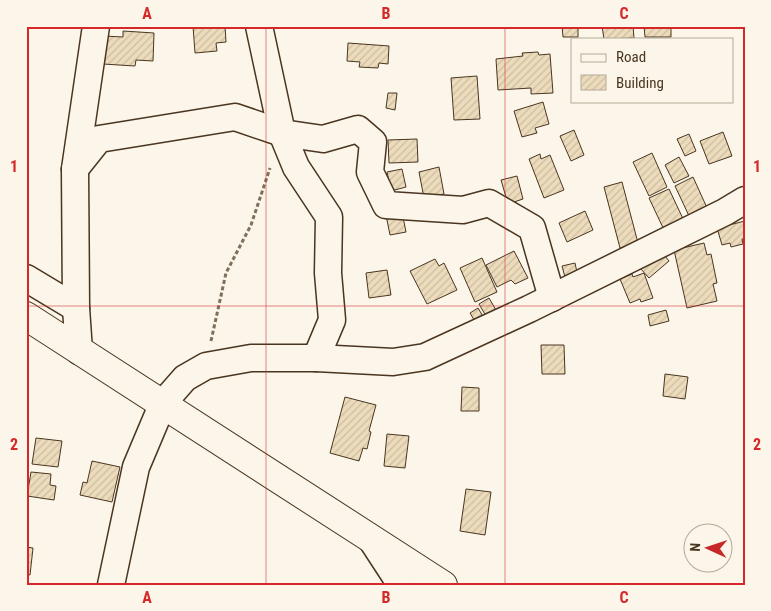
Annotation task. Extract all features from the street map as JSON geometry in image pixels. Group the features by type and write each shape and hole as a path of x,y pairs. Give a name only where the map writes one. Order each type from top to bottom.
{"main road":[{"path":"26,316 443,585"}],"street":[{"path":"80,351 76,308 75,169 96,26"},
{"path":"259,26 282,133 296,167 329,217 328,273 332,320 316,358"},
{"path":"75,169 99,139 236,117 282,133 323,139 358,129 373,142 370,172 386,205 463,210 489,203 532,228 552,298"},
{"path":"111,585 136,467 163,403 185,378 206,366 251,358 316,358 393,362 425,358 552,298 725,212 745,200"},
{"path":"26,278 76,308"},
{"path":"371,539 401,585"}],"path":[{"path":"206,366 226,273 251,226 282,133"}],"building":[{"path":"193,26 225,26 226,42 216,43 217,51 195,53"},
{"path":"562,26 578,26 578,37 563,37"},
{"path":"602,26 633,26 634,38 604,38"},
{"path":"644,26 671,26 671,37 645,37"},
{"path":"123,31 154,33 153,61 136,60 135,66 103,64 104,36 123,37"},
{"path":"348,43 389,46 388,64 379,63 378,68 359,67 360,62 347,61"},
{"path":"538,52 539,55 550,54 553,93 531,94 531,88 498,90 496,59 523,56 522,53"},
{"path":"477,76 480,119 454,120 451,78"},
{"path":"388,93 397,93 395,110 386,108"},
{"path":"543,102 549,124 535,128 537,133 522,137 514,111"},
{"path":"574,130 584,155 571,161 560,136"},
{"path":"723,132 732,156 709,164 700,141"},
{"path":"689,134 696,151 685,156 677,139"},
{"path":"417,139 418,162 389,163 388,140"},
{"path":"652,153 667,187 649,196 633,162"},
{"path":"540,154 541,159 550,155 564,190 544,198 529,159"},
{"path":"679,157 689,176 674,183 665,165"},
{"path":"439,167 444,194 424,198 419,172"},
{"path":"402,169 406,187 391,191 387,172"},
{"path":"517,176 523,199 508,204 501,180"},
{"path":"693,177 708,210 690,218 675,186"},
{"path":"622,182 638,243 620,248 604,187"},
{"path":"669,189 685,223 665,232 649,198"},
{"path":"585,211 593,230 567,242 559,223"},
{"path":"402,212 406,232 390,235 386,215"},
{"path":"745,221 745,239 742,239 743,244 731,247 730,243 722,245 717,228"},
{"path":"704,243 707,255 711,254 717,283 713,284 717,301 687,308 674,250"},
{"path":"514,251 528,278 515,284 511,280 497,287 486,265"},
{"path":"661,251 669,261 649,278 640,268"},
{"path":"482,258 497,292 475,302 460,268"},
{"path":"435,259 439,266 444,263 457,290 427,304 410,271"},
{"path":"575,263 578,277 566,281 562,266"},
{"path":"387,270 391,295 369,298 366,273"},
{"path":"644,273 653,298 641,302 640,299 630,303 620,279 632,274 633,277"},
{"path":"489,298 496,310 486,316 479,304"},
{"path":"478,308 484,318 476,323 470,313"},
{"path":"666,310 669,321 650,326 648,315"},
{"path":"541,345 564,345 565,374 542,374"},
{"path":"665,374 688,377 685,399 663,396"},
{"path":"462,387 479,388 479,411 461,411"},
{"path":"345,397 376,405 369,431 371,432 367,449 363,448 359,461 330,453"},
{"path":"387,434 409,436 405,468 384,466"},
{"path":"36,438 62,441 58,467 32,464"},
{"path":"92,461 120,467 112,502 80,495 83,482 87,483"},
{"path":"31,472 51,474 50,485 56,486 54,500 27,496"},
{"path":"466,489 491,492 485,535 460,531"},
{"path":"26,547 33,548 30,575 26,574"}]}
